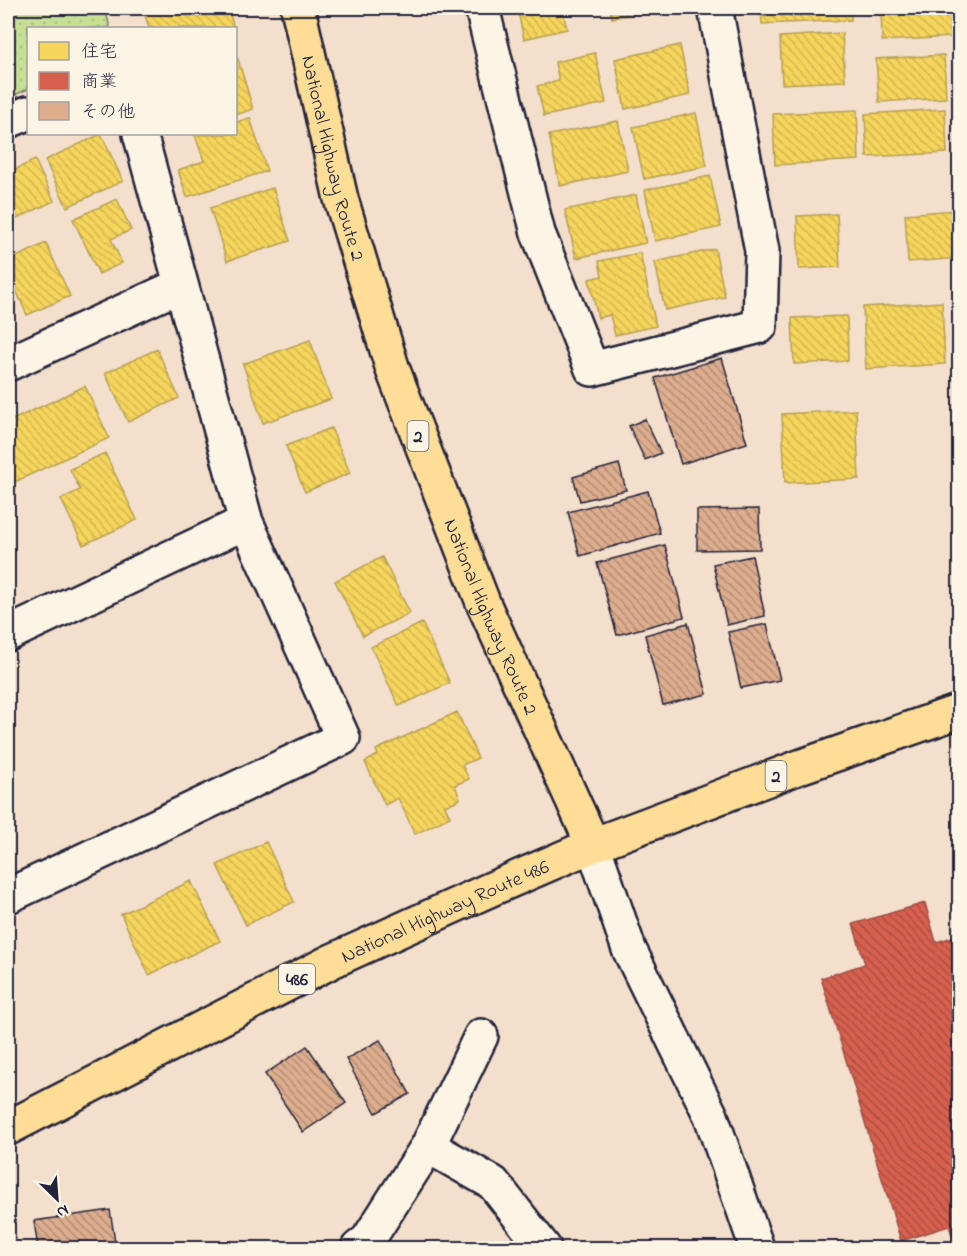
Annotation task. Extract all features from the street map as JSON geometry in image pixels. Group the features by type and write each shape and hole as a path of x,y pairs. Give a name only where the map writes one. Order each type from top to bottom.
{"highway":[{"name":"National Highway Route 2","path":"298,8 341,199 393,370 484,605 593,845"},
{"name":"2","path":"593,845 802,766 960,711"},
{"name":"National Highway Route 486","path":"8,1128 332,961 593,845"}],"street":[{"path":"482,8 538,233 592,369 760,326 762,251 715,8"},
{"path":"8,121 27,113"},
{"path":"8,896 343,738 246,522 140,135"},
{"path":"8,364 181,285"},
{"path":"8,634 246,522"},
{"path":"593,845 629,949 711,1116 757,1248"},
{"path":"358,1248 368,1240 428,1146 481,1036"},
{"path":"428,1146 493,1183 544,1248"}],"green space":[{"path":"8,8 105,8 110,27 27,27 27,89 8,98"}],"building: 住宅":[{"path":"143,8 228,8 234,27 149,27"},
{"path":"517,8 562,8 567,29 524,39"},
{"path":"610,8 661,8 612,18"},
{"path":"761,8 851,8 851,20 762,24"},
{"path":"881,8 951,8 952,37 882,41"},
{"path":"842,33 845,81 782,84 780,37"},
{"path":"680,45 690,95 625,109 615,59"},
{"path":"595,53 606,103 544,116 537,86 559,81 555,62"},
{"path":"944,55 946,98 879,102 876,59"},
{"path":"237,60 253,109 237,115"},
{"path":"945,109 947,153 867,157 865,114"},
{"path":"857,110 859,160 775,165 773,114"},
{"path":"696,113 707,166 644,179 633,127"},
{"path":"250,118 267,171 187,197 178,170 204,161 195,135 237,135 237,122"},
{"path":"618,121 628,171 560,186 549,135"},
{"path":"101,135 123,181 67,207 45,160"},
{"path":"35,160 54,201 8,223 8,173"},
{"path":"710,176 721,227 655,241 645,190"},
{"path":"273,188 290,241 227,261 210,208"},
{"path":"636,195 646,243 576,258 565,210"},
{"path":"117,199 131,230 111,239 122,263 99,274 73,219"},
{"path":"957,210 960,258 908,262 905,214"},
{"path":"837,214 840,267 799,269 797,216"},
{"path":"46,243 70,296 27,315 8,272 8,261"},
{"path":"715,249 725,297 665,310 655,262"},
{"path":"640,253 656,326 615,335 610,315 598,318 589,279 602,276 599,261"},
{"path":"942,302 945,364 866,369 863,307"},
{"path":"847,316 848,361 794,364 792,318"},
{"path":"310,340 331,399 263,423 243,364"},
{"path":"157,349 179,398 128,422 105,373"},
{"path":"85,386 109,438 8,485 8,422"},
{"path":"856,410 859,479 785,483 782,414"},
{"path":"331,428 350,473 305,492 286,446"},
{"path":"105,453 137,520 83,545 61,499 80,490 70,469"},
{"path":"382,557 410,613 363,636 335,581"},
{"path":"422,623 450,683 399,706 371,647"},
{"path":"457,712 478,758 462,765 469,779 455,785 460,799 445,806 450,817 415,834 398,798 385,805 365,762 378,755 376,750"},
{"path":"266,842 294,902 246,925 217,865"},
{"path":"191,881 220,941 149,975 121,914"}],"building: 商業":[{"path":"925,903 936,942 960,935 960,1248 957,1248 949,1226 901,1241 821,978 865,964 853,924"}],"building: その他":[{"path":"722,358 747,443 681,464 655,378"},
{"path":"645,419 661,453 645,460 629,426"},
{"path":"619,464 626,490 580,501 573,477"},
{"path":"648,491 660,533 580,556 568,512"},
{"path":"759,509 760,549 697,550 697,510"},
{"path":"665,545 684,617 617,635 597,563"},
{"path":"752,556 765,616 727,625 713,564"},
{"path":"688,623 707,694 663,705 645,635"},
{"path":"767,624 780,680 741,688 728,632"},
{"path":"380,1040 410,1094 376,1113 346,1059"},
{"path":"307,1046 346,1103 303,1132 265,1074"},
{"path":"110,1210 116,1248 38,1248 34,1221"}]}
